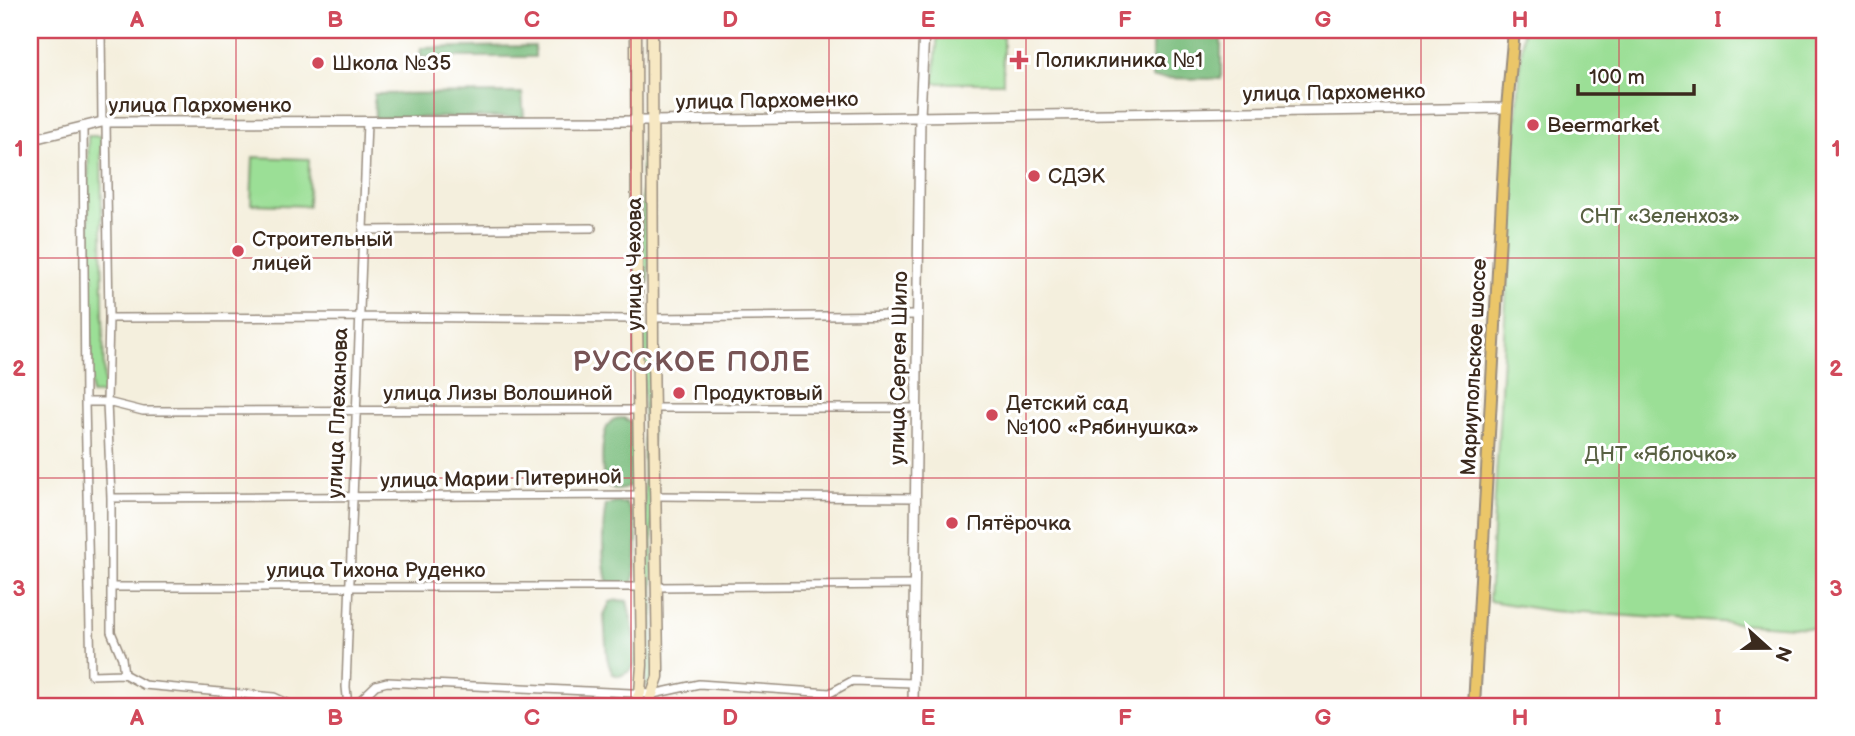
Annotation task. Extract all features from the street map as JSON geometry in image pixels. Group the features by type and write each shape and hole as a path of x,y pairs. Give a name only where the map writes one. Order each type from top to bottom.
{"main road":[{"name":"улица Чехова","path":"634,706 640,693 642,665 636,30"},
{"name":"улица Чехова","path":"648,706 658,665 652,30"},
{"name":"Мариупольское шоссе","path":"1474,706 1507,108 1514,30"},
{"path":"637,319 653,318"}],"street":[{"path":"101,30 109,318 107,402 111,498 111,632 122,658 124,674"},
{"name":"улица Сергея Шило","path":"913,706 920,116 924,30"},
{"name":"улица Пархоменко","path":"30,138 104,122 652,121 1507,108"},
{"name":"улица Плеханова","path":"348,706 346,687 367,121"},
{"path":"83,126 91,676 124,674 144,685 274,697 294,706"},
{"path":"363,230 592,228"},
{"path":"653,318 918,316"},
{"path":"109,318 637,319"},
{"name":"улица Лизы Волошиной","path":"85,402 107,402 142,411 638,410"},
{"path":"654,408 916,408"},
{"name":"улица Марии Питериной","path":"111,498 640,495"},
{"path":"656,496 915,498"},
{"path":"657,587 914,585"},
{"name":"улица Тихона Руденко","path":"111,587 641,587"},
{"path":"354,706 376,685 387,682 653,694 699,684 830,693 852,681 913,683"}],"green space":[{"path":"938,30 969,30 969,35 1003,36 1003,83 934,83"},
{"path":"1122,30 1221,30 1221,79 1152,78 1152,34 1122,33"},
{"name":"ДНТ «Яблочко»","path":"1523,30 1825,30 1825,629 1552,611 1489,601"},
{"path":"535,46 535,57 420,57 421,48"},
{"path":"522,93 524,117 375,118 374,94"},
{"path":"88,136 101,136 104,394 91,394"},
{"path":"642,143 649,143 649,282 642,282"},
{"path":"253,157 309,159 308,206 251,204"},
{"path":"643,332 650,332 654,667 649,687 646,687"},
{"path":"624,418 632,423 632,485 617,489 604,482 602,449 609,425 614,419"},
{"path":"626,503 636,531 634,581 625,587 607,581 604,564 606,505"},
{"path":"627,601 635,636 637,662 630,671 620,676 613,674 609,665 604,615 610,602"}],"place":[{"name":"Поликлиника №1","path":"1019,60"},
{"name":"Школа №35","path":"318,63"},
{"name":"Beermarket","path":"1533,125"},
{"name":"СДЭК","path":"1034,176"},
{"name":"Строительный лицей","path":"238,251"},
{"name":"Продуктовый","path":"679,393"},
{"name":"Детский сад №100 «Рябинушка»","path":"992,415"},
{"name":"Пятёрочка","path":"952,523"}],"district":[{"name":"РУССКОЕ ПОЛЕ","path":"692,362"}],"park label":[{"name":"СНТ «Зеленхоз»","path":"1660,216"}]}
